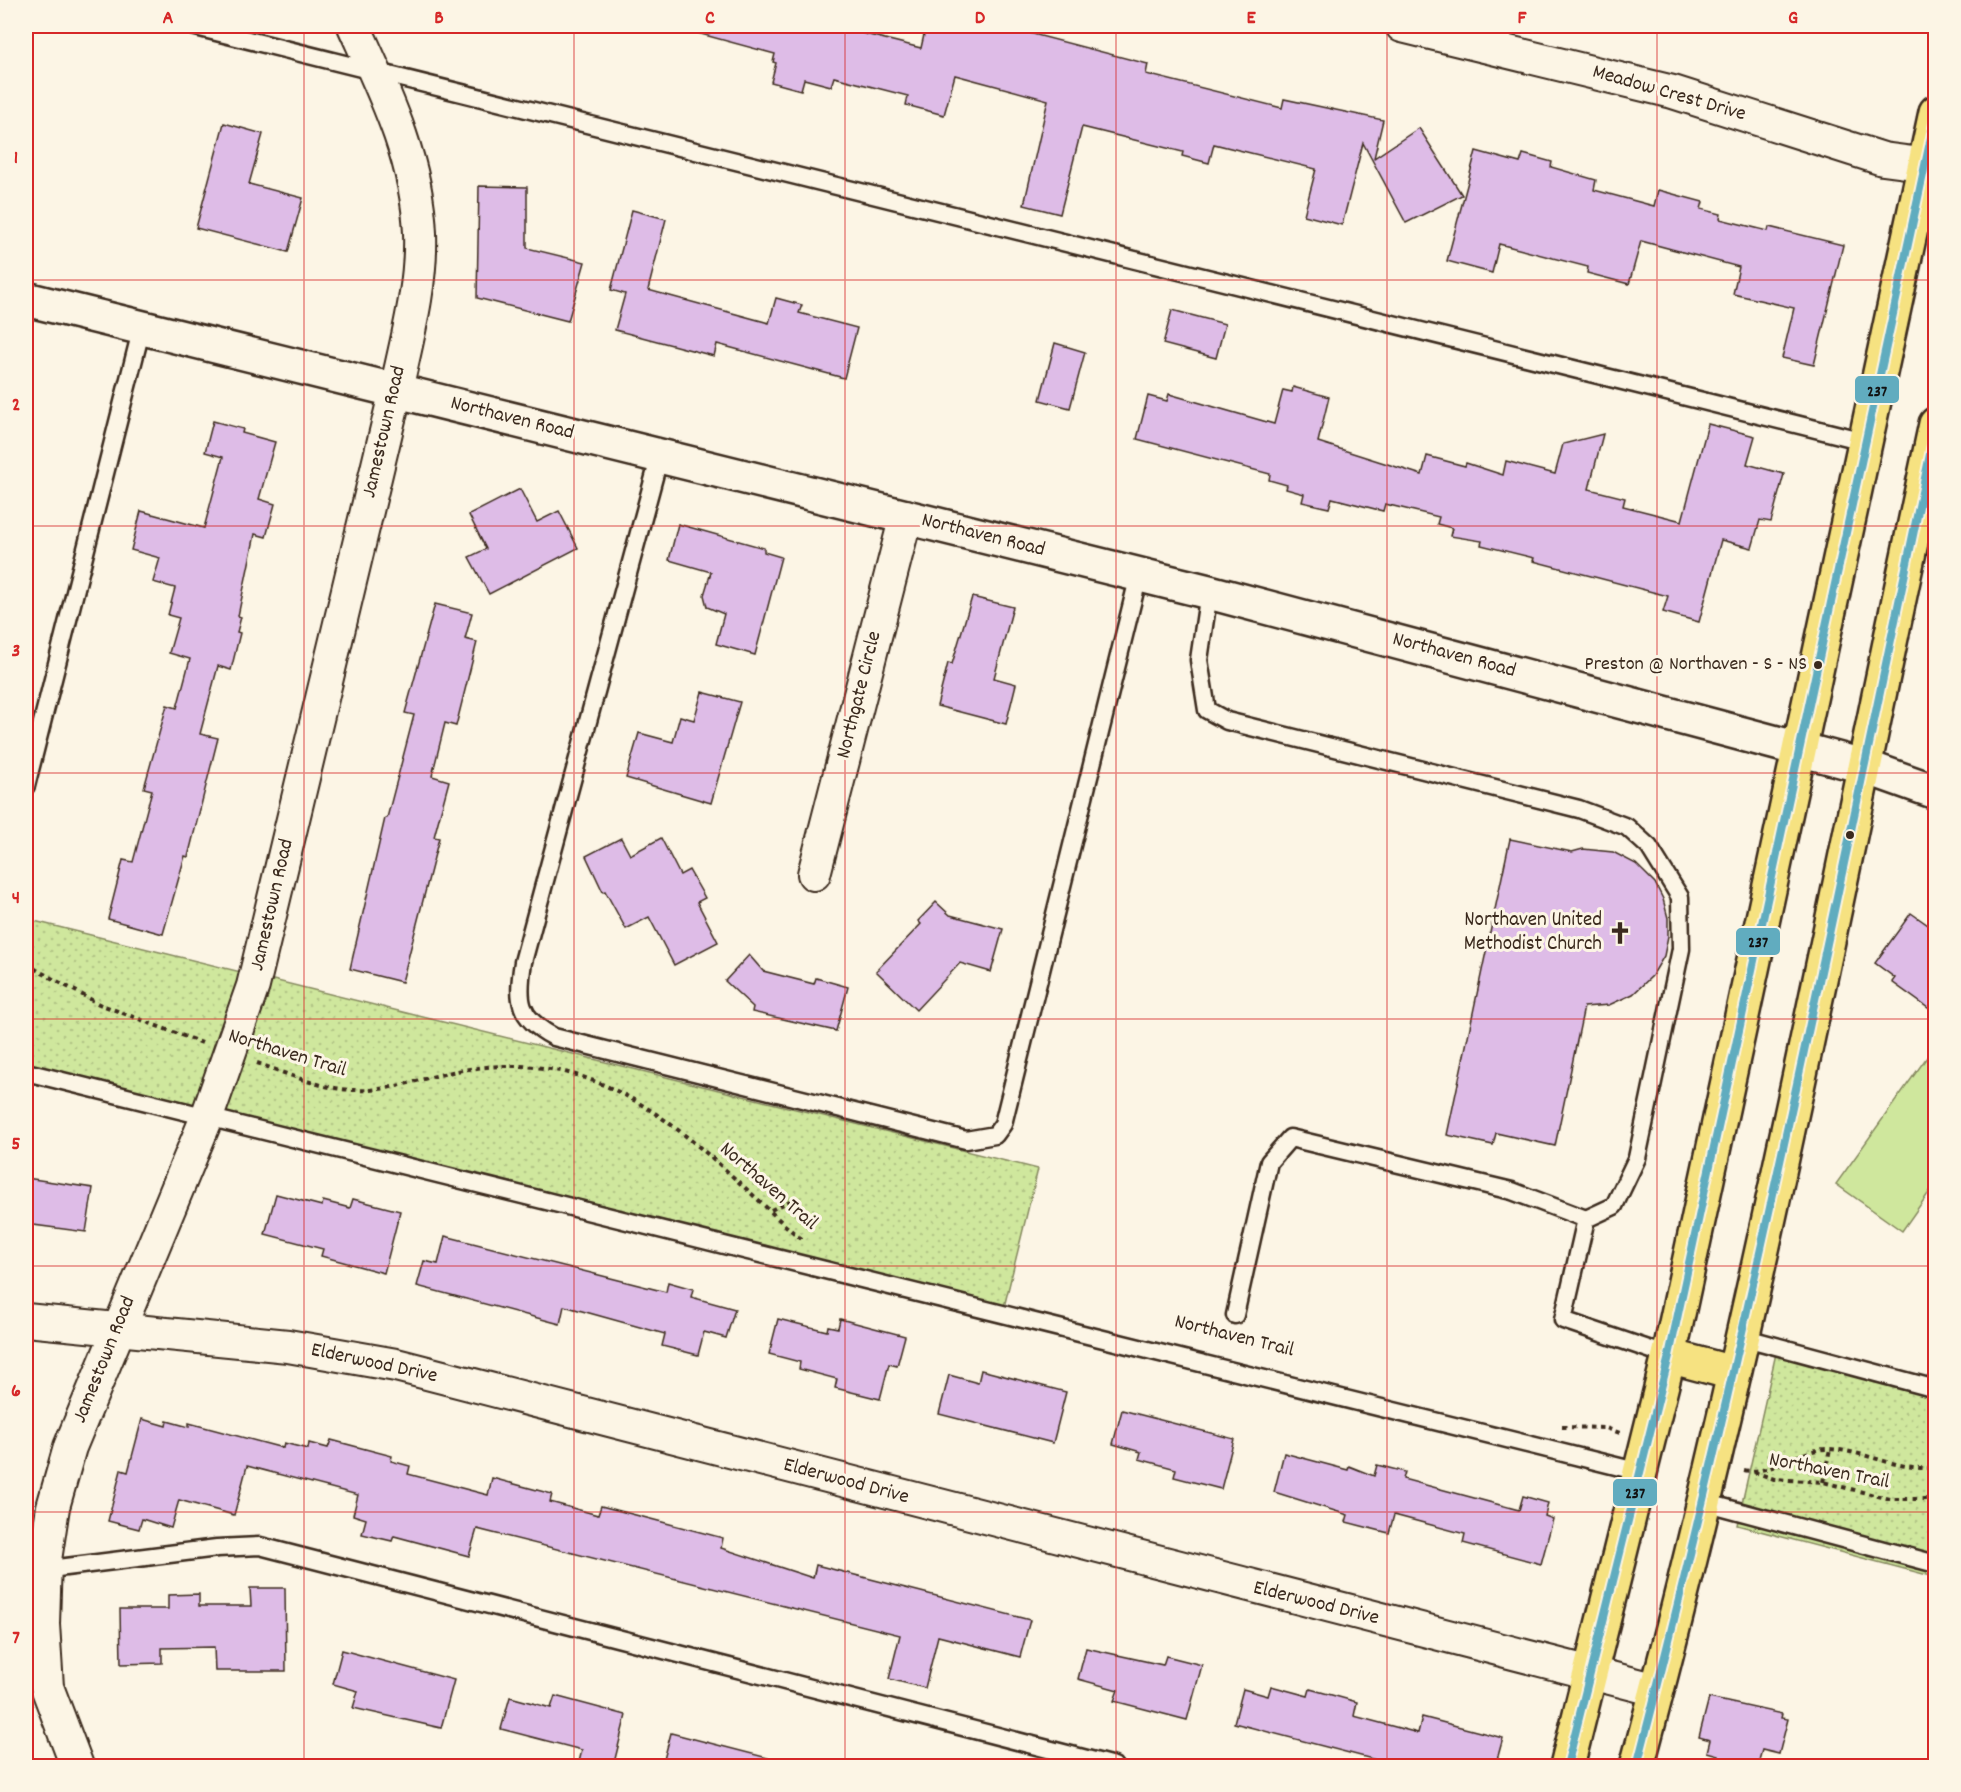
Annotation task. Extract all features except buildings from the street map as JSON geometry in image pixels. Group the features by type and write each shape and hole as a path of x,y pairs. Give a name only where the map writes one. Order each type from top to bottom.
{"main road":[{"path":"1567,1767 1669,1356 1864,441 1930,165 1935,112"},
{"path":"1636,1767 1704,1502 1769,1221 1863,766 1931,468 1935,424"},
{"path":"1669,1356 1733,1373"}],"street":[{"name":"Jamestown Road","path":"77,1767 48,1687 43,1624 35,1572 69,1447 207,1118 253,986 396,390 416,296 420,233 412,170 396,120 354,26"},
{"name":"Meadow Crest Drive","path":"1402,26 1673,92 1883,159 1930,165"},
{"name":"Northaven Road","path":"26,299 1209,592 1863,766 1935,792"},
{"name":"Northgate Circle","path":"814,874 906,516"},
{"name":"Elderwood Drive","path":"26,1320 288,1346 396,1365 1657,1690"}],"lane":[{"path":"192,26 1864,441"},
{"path":"26,786 142,327"},
{"path":"660,455 523,962 519,986 521,1008 534,1026 554,1037 931,1132 966,1140 980,1139 995,1135 1003,1124 1139,575"},
{"path":"1209,592 1199,660 1207,710 1227,721 1579,809 1627,827 1649,848 1680,897 1681,949 1638,1158 1614,1206 1586,1219 1512,1191 1290,1137 1269,1162 1235,1315"},
{"path":"26,1072 1640,1472"},
{"path":"1586,1219 1563,1320 1669,1356"},
{"path":"1742,1337 1935,1389"},
{"path":"1704,1502 1935,1564"},
{"path":"35,1572 217,1548 260,1546 1114,1767"}],"path":[{"name":"Northaven Trail","path":"26,964 99,1004 312,1082 353,1090 398,1087 452,1072 492,1067 543,1068 584,1078 618,1091 682,1131 807,1242"},
{"path":"771,1210 796,1198"},
{"path":"1552,1427 1596,1427 1626,1434"},
{"name":"Northaven Trail","path":"1752,1472 1776,1465 1806,1451 1830,1449 1900,1467 1935,1468"},
{"path":"1823,1482 1830,1449"},
{"name":"Northaven Trail","path":"1734,1468 1774,1479 1823,1482 1890,1499 1935,1499"}],"green space":[{"path":"26,919 1038,1169 1004,1307 26,1065"},
{"path":"1932,1050 1936,1053 1935,1184 1902,1231 1836,1184"},
{"path":"1777,1349 1935,1392 1935,1577 1737,1525"}],"transit line":[{"name":"237","path":"1567,1766 1669,1356 1936,114"},
{"name":"237","path":"1637,1766 1679,1600 1757,1265 1936,426"}],"place":[{"name":"Preston @ Northaven - S - NS","path":"1818,665"},
{"name":"Northaven United Methodist Church","path":"1620,933"}]}
